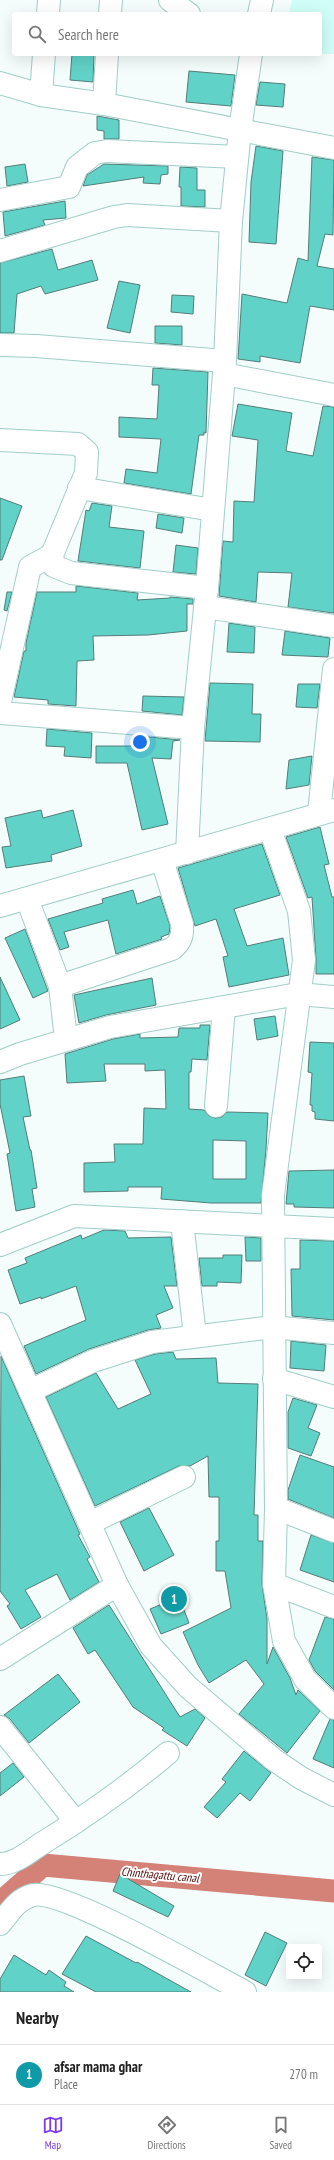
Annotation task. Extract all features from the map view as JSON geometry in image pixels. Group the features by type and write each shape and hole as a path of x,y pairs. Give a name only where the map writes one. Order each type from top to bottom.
{"street":[{"path":"48,12 49,0"},
{"path":"110,12 111,0"},
{"path":"170,0 186,12"},
{"path":"259,12 262,0"},
{"path":"41,95 44,56"},
{"path":"104,104 107,56"},
{"path":"187,853 193,728 206,597 224,367 231,222 240,130 251,56"},
{"path":"0,83 41,95 104,104 334,148"},
{"path":"0,200 69,187 77,167 95,153 107,151 237,157"},
{"path":"0,251 114,217 127,215 231,222"},
{"path":"0,345 36,346 224,367 334,395"},
{"path":"0,440 78,444 87,452 88,463 80,488 52,555 54,566 71,573 206,597 334,626"},
{"path":"80,488 213,510"},
{"path":"0,702 30,567 52,555"},
{"path":"0,906 270,829 326,811 334,669"},
{"path":"0,713 193,728"},
{"path":"270,829 299,911 304,941 304,960 298,994 273,1195 276,1508 274,1584 284,1641 305,1679 334,1708"},
{"path":"60,986 172,949 179,943 183,934 182,924 162,860"},
{"path":"27,899 60,986 66,1040"},
{"path":"0,1062 110,1027 298,994 334,997"},
{"path":"216,1106 224,1007"},
{"path":"0,1245 74,1216 273,1224 334,1229"},
{"path":"182,1221 195,1336"},
{"path":"30,1391 93,1361 152,1342 274,1327 334,1333"},
{"path":"1,1331 30,1391 117,1585 152,1646 188,1686 273,1759 301,1778 334,1795"},
{"path":"274,1379 334,1398"},
{"path":"90,1523 184,1477"},
{"path":"276,1508 334,1531"},
{"path":"274,1584 334,1607"},
{"path":"0,1659 117,1585"},
{"path":"0,1727 76,1822"},
{"path":"0,1864 14,1860 76,1822 144,1772 168,1752"},
{"path":"0,1924 20,1900 34,1895 55,1897 88,1910 245,1992"}],"shaded area":[{"path":"292,0 334,0 334,54 322,54 322,12 289,12"}],"building":[{"path":"72,56 94,56 93,82 70,80"},
{"path":"189,71 235,75 231,106 186,102"},
{"path":"260,82 285,84 283,107 256,105"},
{"path":"97,116 119,120 119,139 104,139 104,131 97,130"},
{"path":"256,146 283,151 276,244 249,242 251,182"},
{"path":"312,157 334,160 333,235 325,234 317,266 334,269 334,310 310,306 300,363 260,356 260,362 238,359 242,294 287,303 298,258 308,261"},
{"path":"25,164 28,182 7,186 5,167"},
{"path":"104,164 168,166 168,174 161,175 160,184 143,183 144,177 83,186 87,175"},
{"path":"180,167 197,168 197,190 205,190 205,207 181,206 181,187 179,187"},
{"path":"65,201 66,218 43,220 45,225 5,236 3,212"},
{"path":"52,249 58,270 92,260 98,280 45,294 41,286 17,294 14,333 0,333 0,263"},
{"path":"119,281 140,285 130,333 107,328"},
{"path":"172,295 194,296 193,314 171,312"},
{"path":"155,326 182,326 182,345 155,343"},
{"path":"153,368 208,372 206,433 204,432 204,435 199,435 191,494 124,483 126,469 157,473 161,439 119,437 119,417 157,419 159,385 152,385"},
{"path":"238,404 292,413 286,451 313,456 323,406 334,407 334,613 288,607 292,573 258,572 256,602 219,596 223,541 233,542 234,501 254,502 258,440 232,436"},
{"path":"0,498 22,506 2,560 0,560"},
{"path":"92,503 112,506 109,527 144,531 140,568 78,561 86,510 89,511"},
{"path":"158,514 184,518 182,533 156,528"},
{"path":"176,545 198,548 196,574 173,572"},
{"path":"76,586 138,593 137,600 170,597 193,599 193,604 187,604 187,631 148,635 93,636 94,660 77,661 76,706 48,704 48,700 14,697 24,651 26,651 26,643 37,592 76,592"},
{"path":"7,592 12,592 7,611 4,610"},
{"path":"229,623 255,627 254,653 227,652"},
{"path":"285,631 330,638 328,657 282,655"},
{"path":"210,683 253,684 252,714 261,714 260,742 205,741"},
{"path":"298,684 320,684 317,708 296,707"},
{"path":"143,696 184,697 182,715 142,711"},
{"path":"47,729 92,733 91,758 64,756 65,747 46,746"},
{"path":"140,736 180,740 173,741 171,759 152,758 168,824 142,830 127,763 96,763 96,746 139,746"},
{"path":"312,756 309,785 286,789 289,760"},
{"path":"41,810 43,818 73,810 82,846 51,855 52,861 6,868 2,847 11,846 5,818"},
{"path":"320,827 329,864 324,865 332,897 334,897 334,974 316,974 312,897 308,898 286,837"},
{"path":"262,844 280,895 234,909 247,946 283,938 289,975 229,987 223,957 228,956 216,919 195,926 178,868"},
{"path":"133,890 137,904 160,896 170,926 169,934 161,937 162,939 116,954 108,920 64,932 69,947 60,950 48,919 103,903 102,899"},
{"path":"25,929 48,991 33,998 5,938"},
{"path":"0,977 20,1020 0,1029"},
{"path":"152,978 156,1005 106,1015 79,1023 74,995"},
{"path":"275,1016 278,1036 257,1040 254,1019"},
{"path":"200,1025 210,1025 207,1060 192,1059 191,1072 189,1072 189,1109 204,1110 209,1116 215,1118 222,1117 227,1112 268,1113 261,1203 211,1203 161,1199 162,1187 128,1187 128,1191 84,1192 84,1163 115,1162 114,1144 143,1144 144,1108 166,1109 165,1070 145,1071 145,1064 104,1064 106,1081 67,1083 65,1054 113,1039 140,1034 140,1038 178,1037 179,1028 200,1028","holes":["213,1140 246,1141 246,1179 213,1179"]},
{"path":"310,1042 334,1043 334,1121 315,1119 315,1112 312,1111 312,1105 310,1105 312,1073 308,1072"},
{"path":"24,1076 31,1116 23,1117 31,1150 37,1188 32,1189 35,1207 16,1211 7,1154 10,1153 0,1104 0,1080"},
{"path":"334,1170 334,1208 294,1207 294,1204 286,1204 289,1171"},
{"path":"104,1230 125,1231 128,1238 171,1237 177,1286 164,1286 173,1308 156,1315 161,1328 148,1330 89,1349 36,1374 24,1346 86,1320 76,1286 41,1299 41,1297 20,1304 8,1270 27,1263 25,1258 81,1235 82,1239"},
{"path":"245,1237 261,1238 261,1261 246,1261"},
{"path":"300,1240 334,1241 334,1320 292,1316 291,1269 300,1269"},
{"path":"223,1255 242,1255 241,1283 217,1282 217,1286 202,1286 199,1258 223,1258"},
{"path":"291,1341 326,1345 324,1371 290,1368"},
{"path":"173,1352 176,1359 216,1358 218,1383 258,1384 254,1515 258,1515 258,1541 263,1541 262,1584 267,1619 267,1664 273,1647 290,1678 296,1695 298,1690 320,1711 287,1753 239,1714 264,1684 246,1660 209,1683 198,1665 183,1632 231,1608 225,1571 216,1571 216,1541 219,1541 219,1497 209,1497 208,1456 190,1466 179,1466 95,1506 46,1397 96,1373 118,1409 151,1394 135,1360 155,1354"},
{"path":"1,1356 80,1534 78,1535 90,1557 87,1559 99,1582 70,1600 57,1574 25,1590 41,1617 21,1629 7,1606 10,1604 0,1591"},
{"path":"293,1398 317,1405 308,1428 320,1433 311,1456 288,1448 288,1412"},
{"path":"300,1455 334,1467 334,1518 288,1499 288,1490"},
{"path":"149,1508 174,1555 144,1571 120,1522"},
{"path":"311,1535 334,1543 334,1582 300,1570"},
{"path":"179,1597 189,1623 161,1634 150,1609"},
{"path":"109,1605 180,1717 195,1709 205,1718 187,1746 162,1730 164,1728 133,1707 95,1650 88,1654 73,1628"},
{"path":"325,1617 334,1619 334,1690 315,1671 309,1660"},
{"path":"58,1674 80,1702 29,1743 10,1719 4,1715"},
{"path":"330,1719 334,1720 334,1768 313,1759"},
{"path":"244,1751 271,1773 250,1801 240,1793 217,1818 204,1807 226,1782 222,1779"},
{"path":"13,1763 24,1777 0,1796 0,1773"},
{"path":"120,1874 174,1906 168,1917 113,1891"},
{"path":"265,1932 287,1943 266,1986 245,1975"},
{"path":"86,1936 191,1992 96,1992 62,1974"},
{"path":"14,1955 46,1975 49,1970 66,1982 64,1986 74,1992 0,1992 0,1979"}],"waterway":[{"name":"Chinthagattu canal","path":"0,1903 43,1865 334,1891"}],"place":[{"name":"afsar mama ghar","path":"174,1599"}]}
